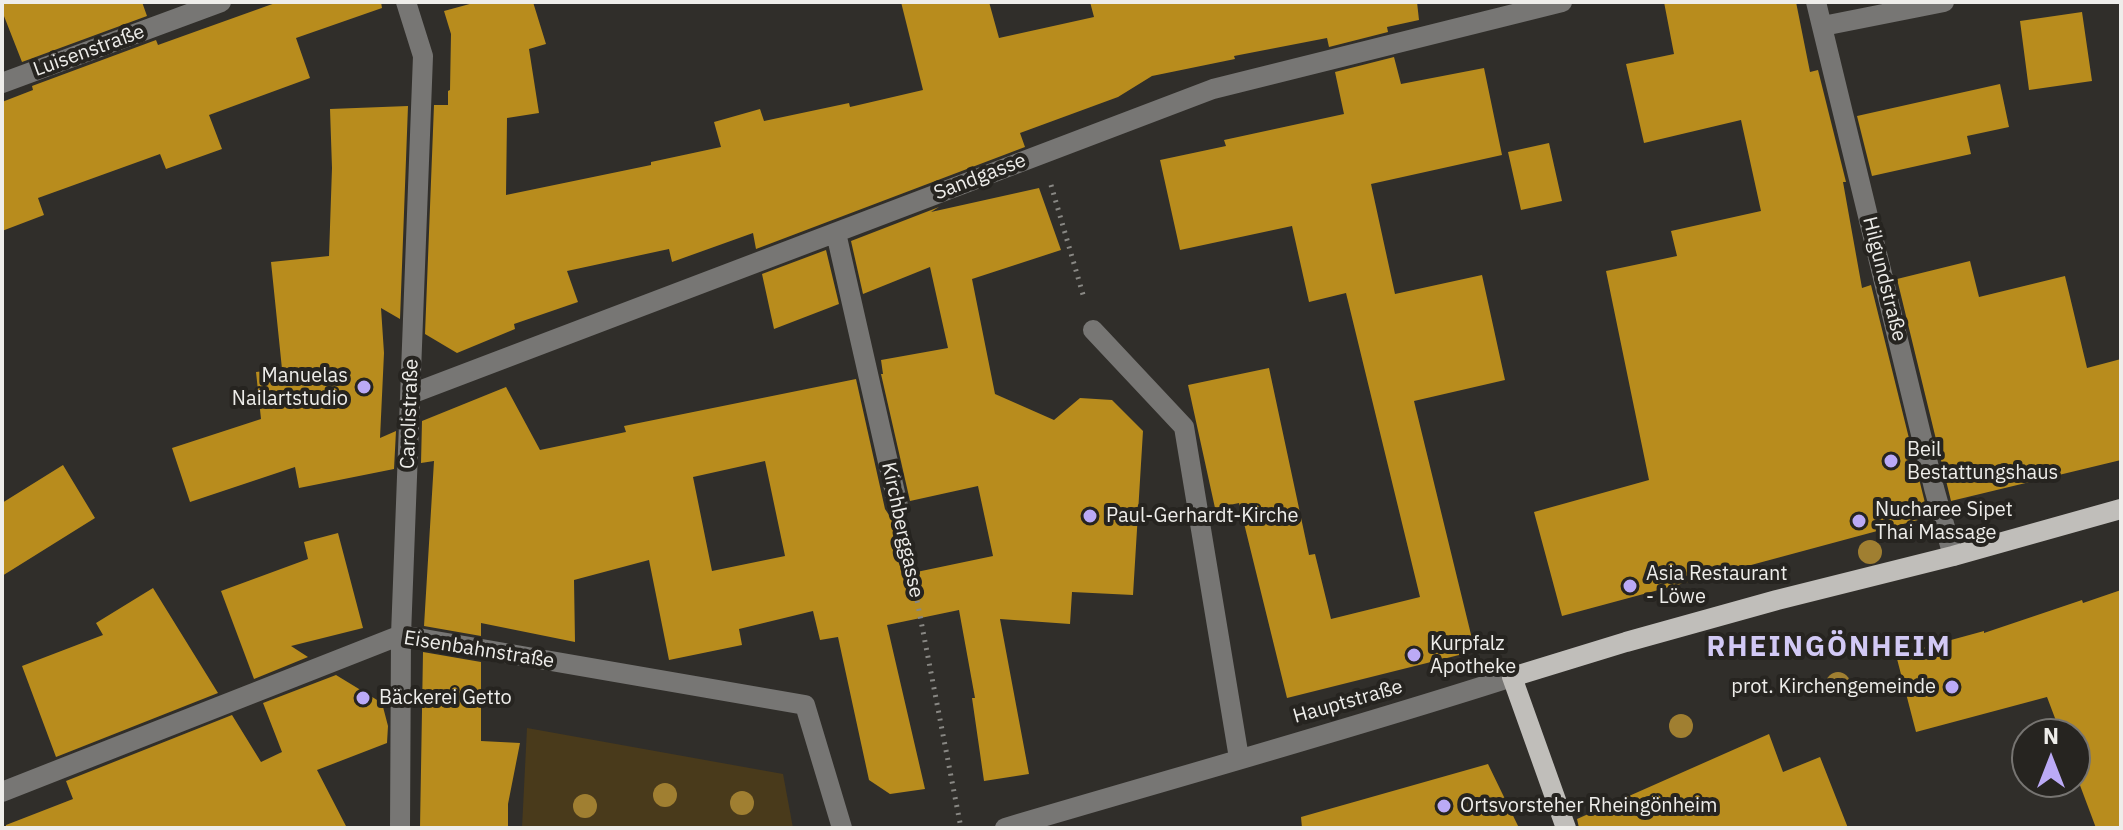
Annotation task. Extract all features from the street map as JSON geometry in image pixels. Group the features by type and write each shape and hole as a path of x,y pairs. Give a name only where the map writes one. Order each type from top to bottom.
{"main road":[{"name":"Hauptstraße","path":"1512,677 1777,600 1953,556 2121,509"},
{"path":"1512,677 1566,828"}],"street":[{"name":"Luisenstraße","path":"2,83 221,2"},
{"name":"Carolistraße","path":"400,828 401,635 423,56 406,2"},
{"name":"Sandgasse","path":"411,394 1213,89 1562,2"},
{"name":"Hilgundstraße","path":"1816,2 1953,556"},
{"path":"1823,26 1944,2"},
{"name":"Kirchberggasse","path":"836,233 898,506"},
{"path":"1093,330 1184,427 1239,758"},
{"name":"Eisenbahnstraße","path":"2,792 401,635 805,705 842,828"},
{"name":"Hauptstraße","path":"1005,828 1394,715 1512,677"}],"path":[{"path":"1042,153 1093,330"},
{"name":"Kirchberggasse","path":"898,506 961,828"}],"shaded area":[{"path":"527,728 783,774 793,828 522,828"}],"building":[{"path":"2,2 142,2 147,16 22,62 2,11"},
{"path":"278,2 381,2 382,8 296,38 310,78 209,115 222,149 166,169 160,154 38,198 44,215 2,231 2,102 33,90 32,86 156,40 158,45"},
{"path":"477,2 533,2 546,44 529,49 539,113 507,118 506,195 721,147 714,122 760,109 764,121 849,103 850,107 923,90 901,2 989,2 999,38 1094,17 1090,2 1417,2 1419,20 1387,27 1388,32 1329,47 1327,38 1152,76 1118,97 1020,133 1025,147 756,249 753,233 672,262 669,249 567,271 578,302 514,324 515,329 457,353 425,334 434,105 448,105 450,90 451,34 444,11"},
{"path":"1664,2 1796,2 1810,72 1818,70 1846,182 1843,182 1862,288 1871,285 1926,507 1915,510 1918,520 1562,616 1534,512 1649,480 1606,271 1677,256 1671,231 1761,211 1741,120 1644,143 1626,64 1674,54"},
{"path":"2082,12 2092,81 2029,90 2020,21"},
{"path":"1394,57 1401,84 1484,68 1502,155 1371,184 1395,294 1482,275 1505,380 1414,401 1475,651 1287,698 1239,503 1215,508 1188,385 1269,368 1309,555 1315,554 1331,619 1420,597 1346,293 1309,302 1292,226 1180,250 1160,160 1226,146 1224,140 1344,114 1335,72"},
{"path":"2000,84 2009,127 1967,136 1971,154 1872,176 1857,116"},
{"path":"408,106 400,319 381,308 384,353 380,438 396,431 394,469 299,488 295,467 190,502 172,448 261,419 256,372 282,369 271,262 329,256 332,168 330,109"},
{"path":"1549,143 1562,201 1521,210 1508,152"},
{"path":"1039,188 1061,250 972,279 995,394 1054,420 1080,398 1112,400 1143,431 1133,595 1072,592 1070,624 1000,619 1029,774 984,781 972,698 975,698 959,610 887,625 925,789 890,794 869,780 838,637 820,640 813,611 739,629 742,645 669,660 649,560 574,580 575,642 481,623 481,636 424,626 434,461 421,463 422,421 506,387 540,450 626,432 624,426 856,379 885,509 896,519 907,574 993,556 978,486 910,501 881,374 881,360 948,348 930,267 863,294 851,241 939,207 931,212","holes":["765,461 785,556 712,571 693,477"]},
{"path":"826,250 839,304 774,329 762,274"},
{"path":"1970,261 1979,297 2065,276 2087,368 2121,359 2121,460 1951,501 1897,279"},
{"path":"63,465 95,518 2,576 2,503"},
{"path":"338,533 363,628 291,646 308,657 254,679 221,591 308,559 304,542"},
{"path":"153,588 218,693 56,757 22,666 103,635 96,623"},
{"path":"2121,590 2121,828 2096,828 2085,798 2091,798 2091,718 2055,718 2047,697 1916,732 1896,655 1984,633 2082,600 2083,603"},
{"path":"423,652 481,662 481,741 520,743 508,804 508,828 420,828"},
{"path":"336,675 382,703 388,726 387,743 317,770 347,828 6,828 6,825 73,799 66,781 232,715 261,762 282,752 263,703"},
{"path":"1769,734 1783,772 1820,757 1848,828 1579,828 1577,819"},
{"path":"1488,764 1519,828 1302,828 1301,817"}],"place":[{"name":"Manuelas Nailartstudio","path":"364,387"},
{"name":"Beil Bestattungshaus","path":"1891,461"},
{"name":"Paul-Gerhardt-Kirche","path":"1090,516"},
{"name":"Nucharee Sipet Thai Massage","path":"1859,521"},
{"name":"Asia Restaurant - Löwe","path":"1630,586"},
{"name":"Kurpfalz Apotheke","path":"1414,655"},
{"name":"prot. Kirchengemeinde","path":"1952,687"},
{"name":"Bäckerei Getto","path":"363,698"},
{"name":"Ortsvorsteher Rheingönheim","path":"1444,806"}],"district":[{"name":"RHEINGÖNHEIM","path":"1829,648"}]}
